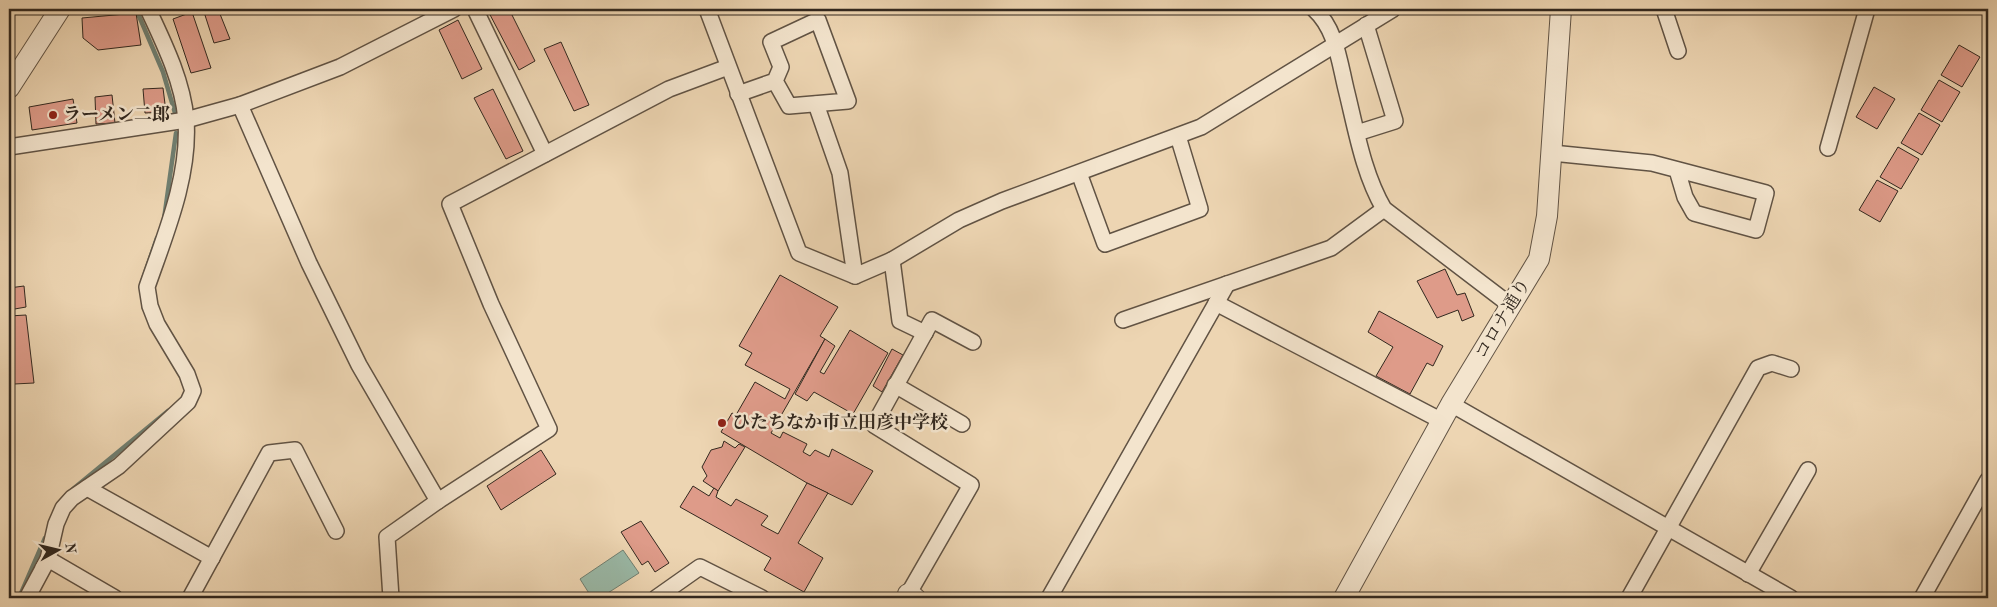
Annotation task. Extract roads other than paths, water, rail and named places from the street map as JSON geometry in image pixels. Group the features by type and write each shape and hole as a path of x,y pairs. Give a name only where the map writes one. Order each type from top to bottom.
{"street":[{"path":"9,88 60,9"},
{"path":"27,598 48,559 63,508 119,466 188,402 192,391 186,374 157,324 150,306 147,287 182,174 186,120 178,83 148,9"},
{"path":"9,147 186,120 240,105 340,66 454,9"},
{"path":"475,9 545,154"},
{"path":"707,9 799,253 855,276 892,260 959,220 1002,201 1201,126 1335,42 1393,9"},
{"path":"1314,9 1326,20 1335,42 1357,133 1374,192 1384,209 1510,305"},
{"name":"コロナ通り","path":"1344,598 1447,412 1539,259 1547,216 1561,9"},
{"path":"1664,9 1678,51"},
{"path":"1828,148 1867,9"},
{"path":"738,94 775,81 781,67 771,42 818,20 848,101 789,106 775,81"},
{"path":"1357,133 1395,121 1366,24"},
{"path":"391,598 387,537 438,501 549,430 491,304 450,204 670,89 728,67"},
{"path":"816,104 840,173 855,276"},
{"path":"240,105 309,263 359,365 438,501"},
{"path":"1079,173 1105,244 1200,209 1178,136"},
{"path":"1552,153 1652,163 1766,193 1756,230 1694,213 1685,197 1677,170"},
{"path":"1123,320 1331,248 1384,209"},
{"path":"892,260 900,321 925,333"},
{"path":"1049,598 1227,284"},
{"path":"1216,303 1447,412 1669,529 1791,598"},
{"path":"910,597 971,485 874,425 932,320 973,342"},
{"path":"1629,598 1758,368 1772,363 1791,369"},
{"path":"895,385 962,424"},
{"path":"190,598 269,453 295,450 336,531"},
{"path":"1748,574 1808,470"},
{"path":"1922,598 1988,480"},
{"path":"88,488 212,558"},
{"path":"48,559 115,598"},
{"path":"656,598 700,567 762,598"}],"waterway":[{"path":"136,9 163,72 175,113"},
{"path":"164,219 176,133"},
{"path":"142,282 157,238"},
{"path":"142,292 144,309"},
{"path":"73,489 168,411"},
{"path":"19,598 45,538"}],"place":[{"name":"ラーメン二郎","path":"53,115"},
{"name":"ひたちなか市立田彦中学校","path":"722,423"}]}
